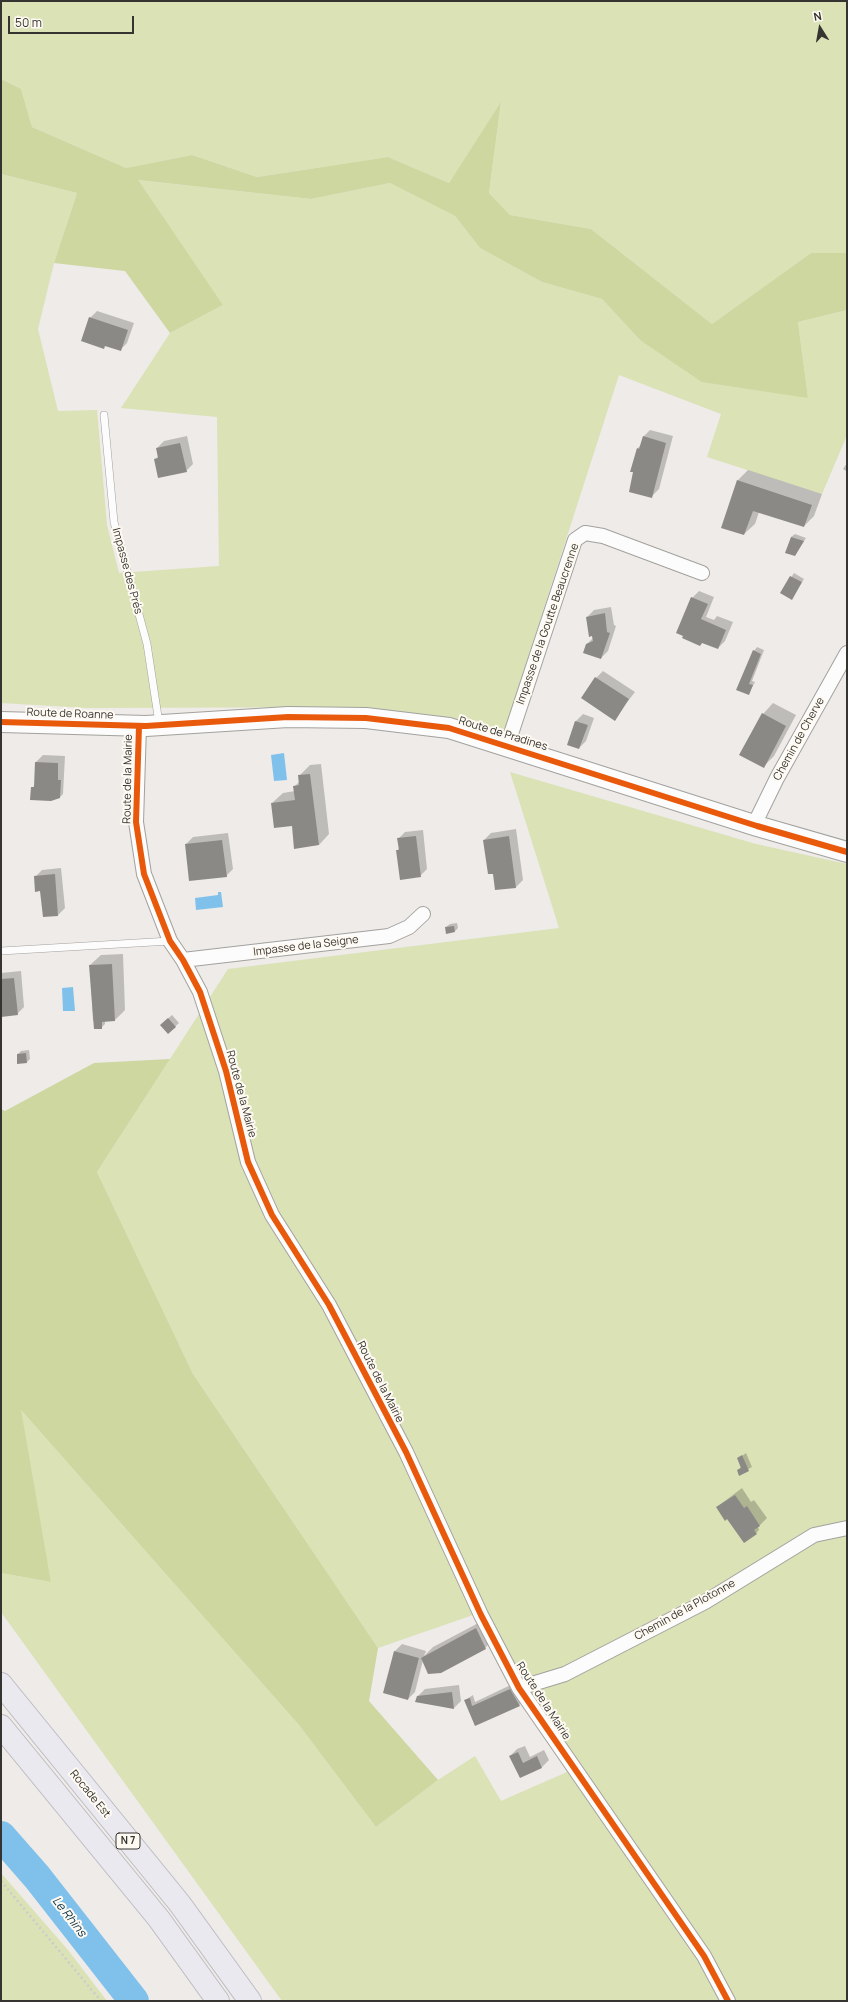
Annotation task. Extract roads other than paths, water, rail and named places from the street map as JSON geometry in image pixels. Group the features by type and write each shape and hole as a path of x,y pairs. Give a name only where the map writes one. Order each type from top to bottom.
{"highway":[{"name":"Rocade Est","path":"1,1684 180,1904 250,2001"},
{"name":"N 7","path":"1,1726 159,1919 218,2001"}],"street":[{"name":"Impasse de la Goutte Beaucrenne","path":"507,746 575,540 585,533 603,536 702,573"},
{"name":"Chemin de Cherve","path":"754,826 777,778 847,653"},
{"name":"Route de Pradines","path":"139,726 288,717 366,718 449,728 754,826 847,852"},
{"name":"Route de Roanne","path":"1,722 139,726"},
{"name":"Route de la Mairie","path":"139,726 136,822 144,874 170,941 183,960 200,992 226,1071 248,1162 272,1215 329,1306 406,1452 481,1615 519,1688 704,1956 728,2001"},
{"name":"Impasse de la Seigne","path":"183,960 389,936 409,926 423,914"},
{"name":"Chemin de la Plotonne","path":"519,1688 565,1674 705,1602 814,1535 847,1528"}],"lane":[{"name":"Impasse des Prés","path":"104,415 114,522 147,644 159,725"},
{"path":"1,951 170,941"}],"water":[{"path":"284,753 287,780 274,781 271,755"},
{"path":"218,892 221,892 223,907 196,910 195,898 218,895"},
{"path":"73,987 75,1011 63,1011 62,988"}],"waterway":[{"name":"Le Rhins","path":"1,1836 37,1877 134,2001"}]}
